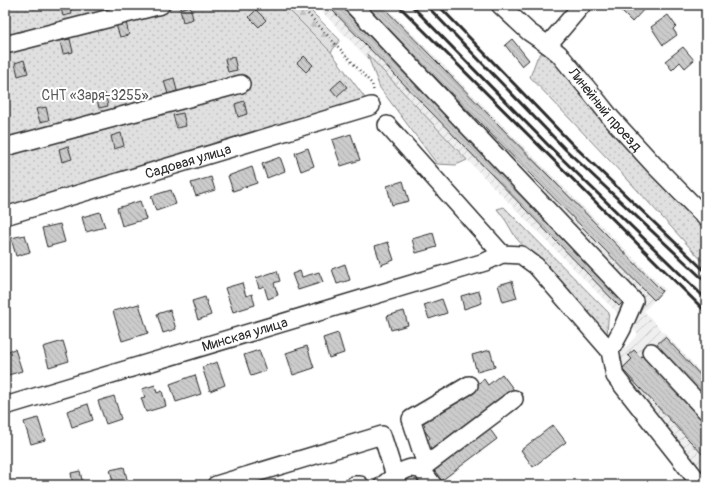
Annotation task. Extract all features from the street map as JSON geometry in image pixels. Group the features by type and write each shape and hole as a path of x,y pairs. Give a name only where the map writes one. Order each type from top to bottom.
{"street":[{"path":"5,45 161,5"},
{"path":"353,5 634,301 622,329 610,351"},
{"name":"Линейный проезд","path":"500,5 529,32 559,54 611,118 706,218"},
{"path":"548,45 582,5"},
{"path":"5,148 241,84"},
{"name":"Садовая улица","path":"5,216 371,106"},
{"path":"387,125 502,254 521,255 536,266 610,351 615,376 701,485"},
{"name":"Минская улица","path":"5,406 485,262 502,254"},
{"path":"651,352 706,411"},
{"path":"433,485 424,467 411,419 469,385"},
{"path":"216,485 382,435 389,481 405,470 424,467 514,399"},
{"path":"354,485 360,485"}],"path":[{"path":"300,5 372,84 375,96 371,106"}],"shaded area":[{"path":"329,5 384,5 665,290 644,311 706,378 706,479 604,370 638,334 322,12"}],"green space":[{"name":"СНТ «Заря-3255»","path":"5,5 284,5 331,52 371,106 5,216"},
{"path":"284,5 305,5 340,40 331,52"},
{"path":"542,52 551,55 624,141 706,228 706,265 530,77 537,58"},
{"path":"367,54 467,160 456,165 437,164 380,88"},
{"path":"504,207 609,313 607,337 516,238 497,209"}],"building":[{"path":"60,5 70,5 72,14 63,16"},
{"path":"339,5 344,5 628,297 619,306 333,11"},
{"path":"364,5 381,5 662,291 654,300"},
{"path":"615,5 648,5 632,22"},
{"path":"190,6 193,19 183,22 180,9"},
{"path":"256,10 266,20 259,27 249,17"},
{"path":"668,15 676,26 673,29 677,35 663,45 651,27"},
{"path":"126,22 129,35 120,37 116,25"},
{"path":"70,39 73,52 63,54 60,41"},
{"path":"512,39 529,60 522,66 505,45"},
{"path":"683,47 694,60 685,68 680,62 672,70 665,61"},
{"path":"304,56 313,65 306,72 297,63"},
{"path":"234,57 237,70 228,72 225,59"},
{"path":"24,60 28,73 18,76 15,63"},
{"path":"174,78 177,91 168,94 164,81"},
{"path":"341,80 347,87 337,96 331,89"},
{"path":"105,93 108,106 99,108 96,95"},
{"path":"244,101 247,114 238,117 235,104"},
{"path":"46,107 49,120 40,122 36,109"},
{"path":"183,113 186,126 177,128 173,115"},
{"path":"121,133 124,146 114,149 111,136"},
{"path":"351,134 360,160 341,166 332,140"},
{"path":"68,146 72,159 62,162 59,149"},
{"path":"308,148 314,166 301,171 295,153"},
{"path":"280,157 285,171 267,178 262,164"},
{"path":"252,167 257,183 233,191 228,176"},
{"path":"211,177 215,190 196,196 191,183"},
{"path":"403,181 409,201 392,205 387,186"},
{"path":"171,190 176,204 156,211 151,196"},
{"path":"140,201 146,219 122,226 117,208"},
{"path":"100,212 105,227 86,232 82,217"},
{"path":"60,224 65,242 47,247 42,228"},
{"path":"433,233 437,247 416,253 412,239"},
{"path":"25,235 30,252 16,256 11,238"},
{"path":"388,242 394,260 381,265 375,246"},
{"path":"345,264 350,280 337,284 332,269"},
{"path":"277,271 280,281 274,283 278,295 268,299 264,286 259,288 256,278"},
{"path":"300,271 302,277 319,272 323,282 298,290 292,274"},
{"path":"512,281 517,298 503,302 498,285"},
{"path":"242,283 246,296 252,294 255,305 233,312 225,288"},
{"path":"479,291 482,303 464,309 461,296"},
{"path":"205,297 211,315 198,320 192,301"},
{"path":"442,299 447,313 429,319 424,305"},
{"path":"139,304 148,333 122,341 113,311"},
{"path":"170,310 176,329 163,333 157,314"},
{"path":"404,311 408,325 391,330 387,316"},
{"path":"338,333 344,353 329,358 323,338"},
{"path":"665,337 706,381 706,399 656,345"},
{"path":"63,341 69,361 49,367 43,347"},
{"path":"307,346 314,368 293,375 286,353"},
{"path":"15,349 22,371 5,376 5,352"},
{"path":"259,350 266,371 251,376 244,355"},
{"path":"490,350 495,367 477,372 472,355"},
{"path":"634,350 641,357 643,355 706,421 706,458 622,369 632,359 628,355"},
{"path":"217,362 225,385 210,391 202,367"},
{"path":"502,374 514,390 433,452 425,442 430,438 422,427 425,425 421,420 431,413 434,417 484,379 488,385"},
{"path":"195,375 201,394 176,402 170,384"},
{"path":"155,385 157,393 162,391 166,406 146,412 141,398 145,397 142,389"},
{"path":"114,396 121,419 106,424 98,401"},
{"path":"88,404 93,420 72,427 67,411"},
{"path":"38,418 45,440 31,444 24,422"},
{"path":"553,425 566,442 533,467 521,450"},
{"path":"489,428 497,439 441,481 433,470"},
{"path":"124,467 128,483 114,485 110,470"},
{"path":"80,471 83,485 73,485 71,473"}],"railway":[{"path":"398,5 706,312"},
{"path":"411,5 549,146 706,299"},
{"path":"426,5 566,150 706,282"},
{"path":"438,5 571,143 706,272"}]}
